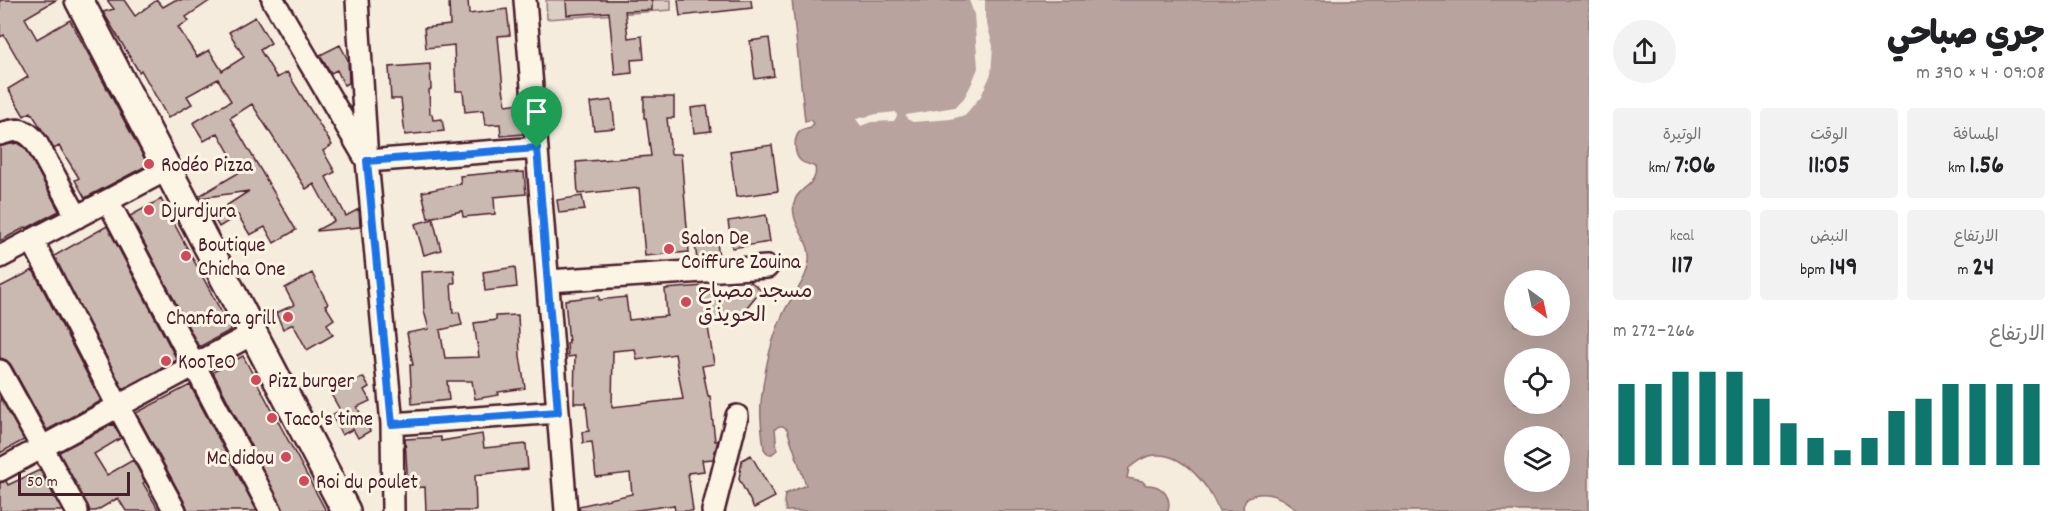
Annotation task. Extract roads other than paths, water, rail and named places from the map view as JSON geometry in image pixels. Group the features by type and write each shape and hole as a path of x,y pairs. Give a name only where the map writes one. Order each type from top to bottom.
{"main road":[{"path":"79,0 346,511"}],"street":[{"path":"273,0 367,161"},
{"path":"357,0 362,41 367,161 392,424 393,511"},
{"path":"525,0 566,511"},
{"path":"0,134 17,129 30,134 77,217"},
{"path":"367,161 537,148"},
{"path":"0,257 168,169"},
{"path":"108,201 271,511"},
{"path":"32,240 175,511"},
{"path":"548,281 767,267"},
{"path":"0,470 254,333"},
{"path":"0,371 77,511"},
{"path":"392,424 558,412"},
{"path":"714,511 737,416"}],"place":[{"name":"Rodéo Pizza","path":"149,164"},
{"name":"Djurdjura","path":"149,210"},
{"name":"Salon De Coiffure Zouina","path":"669,249"},
{"name":"Boutique Chicha One","path":"186,256"},
{"name":"مسجد مصباح الحويذق","path":"686,302"},
{"name":"Chanfara grill","path":"288,317"},
{"name":"KooTeO","path":"166,361"},
{"name":"Pizz burger","path":"256,380"},
{"name":"Taco's time","path":"272,418"},
{"name":"Mc didou","path":"286,457"},
{"name":"Roi du poulet","path":"304,481"}]}
